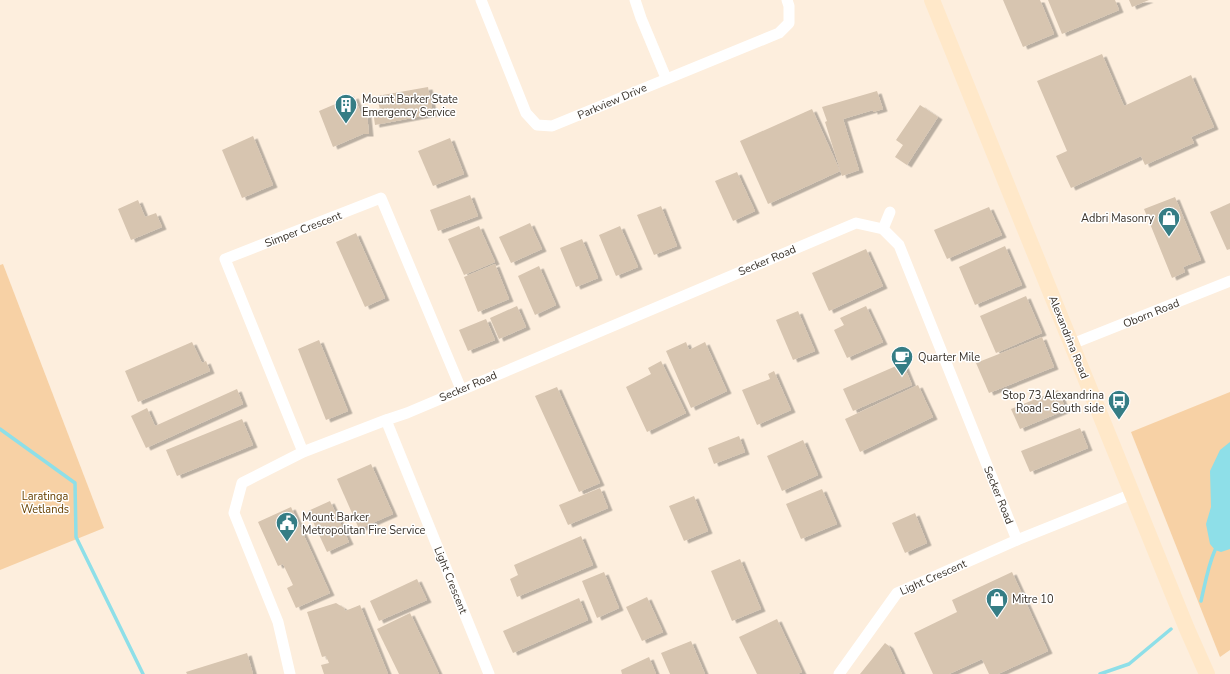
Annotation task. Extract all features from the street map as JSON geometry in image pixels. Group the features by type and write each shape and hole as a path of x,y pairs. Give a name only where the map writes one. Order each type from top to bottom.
{"main road":[{"name":"Alexandrina Road","path":"932,0 1132,494 1207,674"}],"street":[{"name":"Parkview Drive","path":"480,0 526,113 537,126 552,126 779,33 789,23 789,6 787,0"},
{"path":"635,0 666,78"},
{"name":"Simper Crescent","path":"303,452 225,259 380,198 461,389"},
{"path":"883,229 890,212"},
{"name":"Secker Road","path":"290,674 278,622 234,514 242,483 303,452 407,413 856,223 883,229 899,245 1017,540"},
{"name":"Oborn Road","path":"1072,344 1230,281"},
{"name":"Light Crescent","path":"386,420 489,674"},
{"path":"1017,540 1132,494"},
{"name":"Light Crescent","path":"839,674 897,593 1017,540"}],"green space":[{"name":"Laratinga Wetlands","path":"3,264 104,528 0,570 0,265"},
{"path":"1230,392 1230,650 1220,657 1131,432"}],"water":[{"path":"1230,442 1230,549 1221,552 1215,550 1210,544 1206,524 1211,507 1210,471 1220,450"}],"building":[{"path":"1003,0 1040,0 1054,34 1023,47"},
{"path":"1048,0 1115,0 1119,10 1062,34"},
{"path":"1129,0 1149,0 1132,7"},
{"path":"1102,54 1124,106 1191,75 1214,127 1191,137 1194,143 1145,165 1141,156 1071,188 1056,156 1067,151 1037,81"},
{"path":"428,87 433,114 375,125 373,111 380,110 377,96"},
{"path":"877,91 883,109 873,112 873,110 843,119 859,170 842,176 825,122 827,121 822,107"},
{"name":"Mount Barker State Emergency Service","path":"354,96 362,116 367,114 369,134 363,134 333,147 319,111"},
{"path":"920,105 938,117 907,165 895,157 903,145 896,140"},
{"path":"812,109 840,171 768,204 740,141"},
{"path":"253,136 273,185 242,198 222,150"},
{"path":"450,138 464,174 433,186 418,151"},
{"path":"737,172 755,211 733,221 715,181"},
{"path":"470,195 478,216 438,231 430,210"},
{"path":"1175,197 1201,260 1183,267 1185,272 1172,278 1144,209"},
{"path":"138,200 145,217 156,213 162,227 131,240 118,209"},
{"path":"1230,203 1230,249 1227,250 1210,212"},
{"path":"661,206 677,246 654,255 637,215"},
{"path":"989,207 1002,235 947,259 934,230"},
{"path":"530,223 542,249 511,263 499,237"},
{"path":"479,226 495,262 464,275 448,239"},
{"path":"620,226 638,267 616,276 599,235"},
{"path":"356,233 385,298 365,307 336,242"},
{"path":"582,239 598,278 576,287 560,248"},
{"path":"1005,246 1022,285 975,305 959,267"},
{"path":"866,249 883,286 829,311 812,273"},
{"path":"495,264 509,299 478,312 464,277"},
{"path":"539,266 556,305 535,315 518,276"},
{"path":"1026,296 1042,333 996,353 980,316"},
{"path":"517,306 526,327 499,339 490,318"},
{"path":"866,306 883,342 847,358 834,330 844,325 840,318"},
{"path":"798,311 815,351 793,360 776,320"},
{"path":"486,319 495,340 468,351 459,330"},
{"path":"1042,337 1054,367 989,393 976,363"},
{"path":"319,340 348,411 326,420 298,349"},
{"path":"192,342 202,363 206,361 210,371 138,402 125,371"},
{"path":"686,342 689,350 705,342 727,391 691,408 666,351"},
{"path":"661,361 686,413 647,432 626,387 651,374 648,368"},
{"path":"903,363 912,385 853,411 843,389"},
{"path":"774,371 791,410 757,425 742,390 770,379 768,374"},
{"path":"918,385 933,417 860,452 845,419"},
{"path":"557,387 600,483 579,492 535,396"},
{"path":"237,389 243,404 146,448 131,416 147,408 155,426"},
{"path":"1058,390 1066,410 1020,429 1011,409"},
{"path":"242,419 253,445 177,476 166,450"},
{"path":"1080,428 1088,448 1030,472 1021,451"},
{"path":"739,436 745,452 714,464 708,448"},
{"path":"803,440 818,475 782,491 767,456"},
{"path":"371,464 393,514 359,529 337,479"},
{"path":"600,488 608,508 568,525 559,505"},
{"path":"822,489 837,524 801,539 786,504"},
{"path":"694,496 708,531 684,541 669,506"},
{"path":"330,501 349,542 327,552 308,511"},
{"name":"Mount Barker Metropolitan Fire Service","path":"291,507 330,593 296,608 287,588 293,585 283,564 278,566 258,522"},
{"path":"915,513 927,543 905,553 892,523"},
{"path":"581,536 593,565 517,597 510,579 518,575 514,565"},
{"path":"740,559 761,609 732,621 711,571"},
{"path":"604,572 619,608 597,618 582,581"},
{"path":"1012,572 1048,651 998,674 989,674 982,659 949,674 933,674 914,633 957,612 952,600"},
{"path":"417,579 427,600 379,621 370,601"},
{"path":"647,597 663,632 642,641 626,607"},
{"path":"579,598 588,620 513,653 503,631"},
{"path":"336,603 344,608 345,611 360,605 388,674 324,674 321,665 329,663 326,656 322,657 307,612"},
{"path":"410,613 439,674 399,674 377,629"},
{"path":"777,619 802,672 797,674 757,674 739,637"},
{"path":"691,641 705,674 670,674 661,653"},
{"path":"885,643 889,646 902,674 860,674"},
{"path":"247,653 253,674 187,674 186,672"},
{"path":"649,657 656,674 622,674 621,670"}],"waterway":[{"path":"0,429 75,483 76,537 143,674"},
{"path":"1201,601 1215,550"},
{"path":"1100,674 1129,664 1171,629"}],"place":[{"name":"Mount Barker State Emergency Service","path":"346,124"},
{"name":"Adbri Masonry","path":"1169,238"},
{"name":"Quarter Mile","path":"902,376"},
{"name":"Stop 73 Alexandrina Road - South side","path":"1119,420"},
{"name":"Mount Barker Metropolitan Fire Service","path":"287,542"},
{"name":"Mitre 10","path":"997,618"}]}
